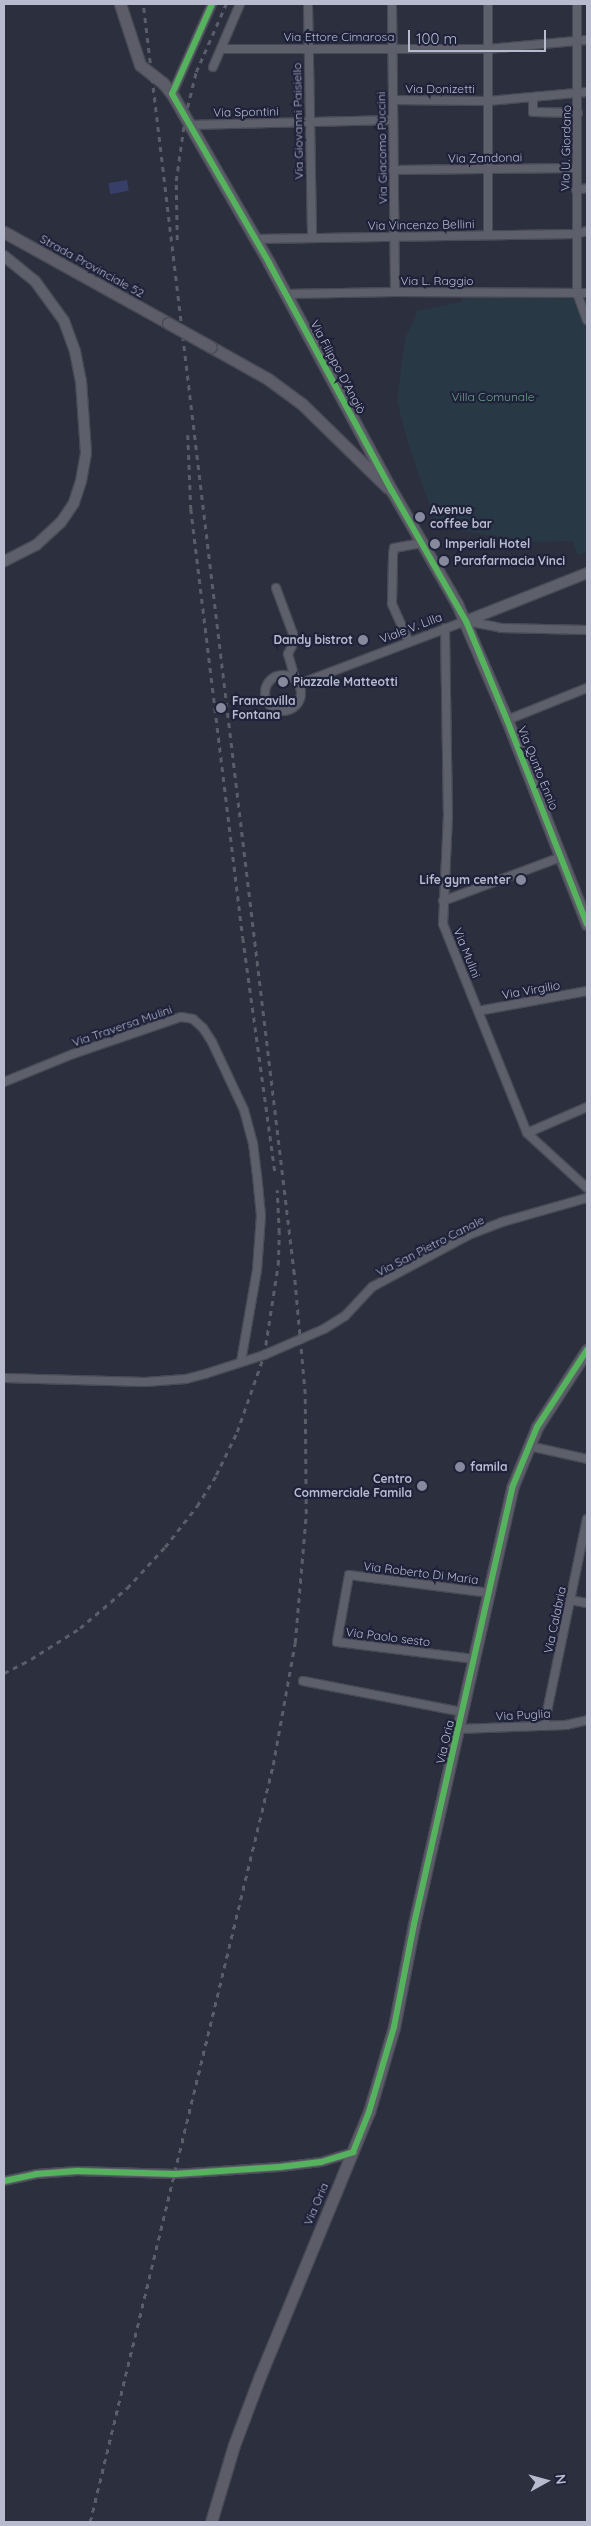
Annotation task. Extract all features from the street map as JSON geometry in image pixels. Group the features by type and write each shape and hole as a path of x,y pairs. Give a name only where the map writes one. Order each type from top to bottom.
{"main road":[{"name":"Via Filippo D'Angiò","path":"120,4 140,65 163,83 172,94 256,239 392,491 466,621"},
{"name":"Strada Provinciale 52","path":"4,232 268,379 302,404 370,473 392,491"},
{"name":"Via Qunto Ennio","path":"466,621 587,922"},
{"name":"Via Oria","path":"211,2522 234,2445 257,2384 370,2112 394,2027 414,1924 490,1593 507,1504 537,1427 587,1350"}],"street":[{"path":"172,94 212,4"},
{"path":"213,67 240,4"},
{"name":"Via Giovanni Paisiello","path":"308,4 308,122 312,238"},
{"name":"Via Giacomo Puccini","path":"392,4 395,292"},
{"path":"488,4 488,236"},
{"name":"Via U. Giordano","path":"576,4 578,93 575,234 576,293"},
{"name":"Via Ettore Cimarosa","path":"221,49 488,49 587,40"},
{"name":"Via Donizetti","path":"393,100 488,101 587,92"},
{"path":"533,97 533,112 578,113"},
{"name":"Via Spontini","path":"190,125 393,120"},
{"name":"Via Zandonai","path":"393,170 576,168"},
{"path":"576,190 587,188"},
{"name":"Via Vincenzo Bellini","path":"256,239 575,234 587,231"},
{"path":"4,256 35,281 64,321 75,351 81,381 86,453 82,481 61,522 36,545 4,561"},
{"name":"Via L. Raggio","path":"286,294 395,292 587,293"},
{"path":"576,293 587,320"},
{"path":"409,642 392,604 391,579 394,548 421,543"},
{"name":"Viale V. Lilla","path":"297,681 466,621 587,573"},
{"path":"276,588 293,634 292,646 288,654 297,681 301,696 295,706 290,709 278,710 268,704 264,692 268,681 284,674 297,681"},
{"path":"466,621 502,628 587,630"},
{"name":"Via Mulini","path":"445,628 448,814 443,924 526,1132 587,1188"},
{"path":"507,720 587,688"},
{"path":"444,901 561,857"},
{"name":"Via Virgilio","path":"478,1011 587,991"},
{"name":"Via Traversa Mulini","path":"4,1082 73,1054 181,1017 193,1019 203,1028 244,1110 253,1142 257,1176 261,1216 257,1270 241,1362"},
{"path":"526,1132 587,1107"},
{"name":"Via San Pietro Canale","path":"4,1378 96,1382 170,1381 205,1374 288,1345 324,1329 345,1316 372,1287 471,1234 502,1222 587,1198"},
{"path":"529,1446 587,1459"},
{"name":"Via Calabria","path":"544,1726 586,1532 587,1519"},
{"name":"Via Roberto Di Maria","path":"349,1575 490,1593"},
{"name":"Via Paolo sesto","path":"349,1575 337,1642 474,1659"},
{"path":"570,1600 587,1604"},
{"path":"303,1680 463,1712"},
{"name":"Via Puglia","path":"459,1730 544,1726 587,1720"},
{"path":"4,2181 36,2174 77,2171 176,2174 280,2167 321,2162 353,2152"}],"green space":[{"name":"Villa Comunale","path":"462,297 573,298 587,332 587,552 578,555 573,541 537,542 437,527 408,443 397,401 405,338 416,316 416,311 462,302"}],"water":[{"path":"127,180 129,191 110,194 108,183"}],"railway":[{"path":"90,2522 273,1765 295,1643 306,1514 305,1394 294,1274 143,4"},
{"path":"177,240 176,181 185,117 196,72 226,4"},
{"path":"188,435 191,509 243,938 275,1172"},
{"path":"4,1673 31,1659 80,1628 127,1588 165,1547 197,1506 216,1475 237,1432 264,1355 278,1265 277,1190"}],"cycle path":[{"path":"212,4 172,94 269,263 392,491 466,621 587,924"},
{"path":"4,2181 36,2174 77,2171 175,2174 280,2167 321,2162 353,2152 369,2112 394,2027 414,1924 512,1488 537,1427 587,1350"}],"place":[{"name":"Avenue coffee bar","path":"420,517"},
{"name":"Imperiali Hotel","path":"435,544"},
{"name":"Parafarmacia Vinci","path":"444,561"},
{"name":"Dandy bistrot","path":"363,640"},
{"name":"Piazzale Matteotti","path":"283,682"},
{"name":"Francavilla Fontana","path":"221,708"},
{"name":"Life gym center","path":"521,880"},
{"name":"famila","path":"460,1467"},
{"name":"Centro Commerciale Famila","path":"422,1486"}]}
